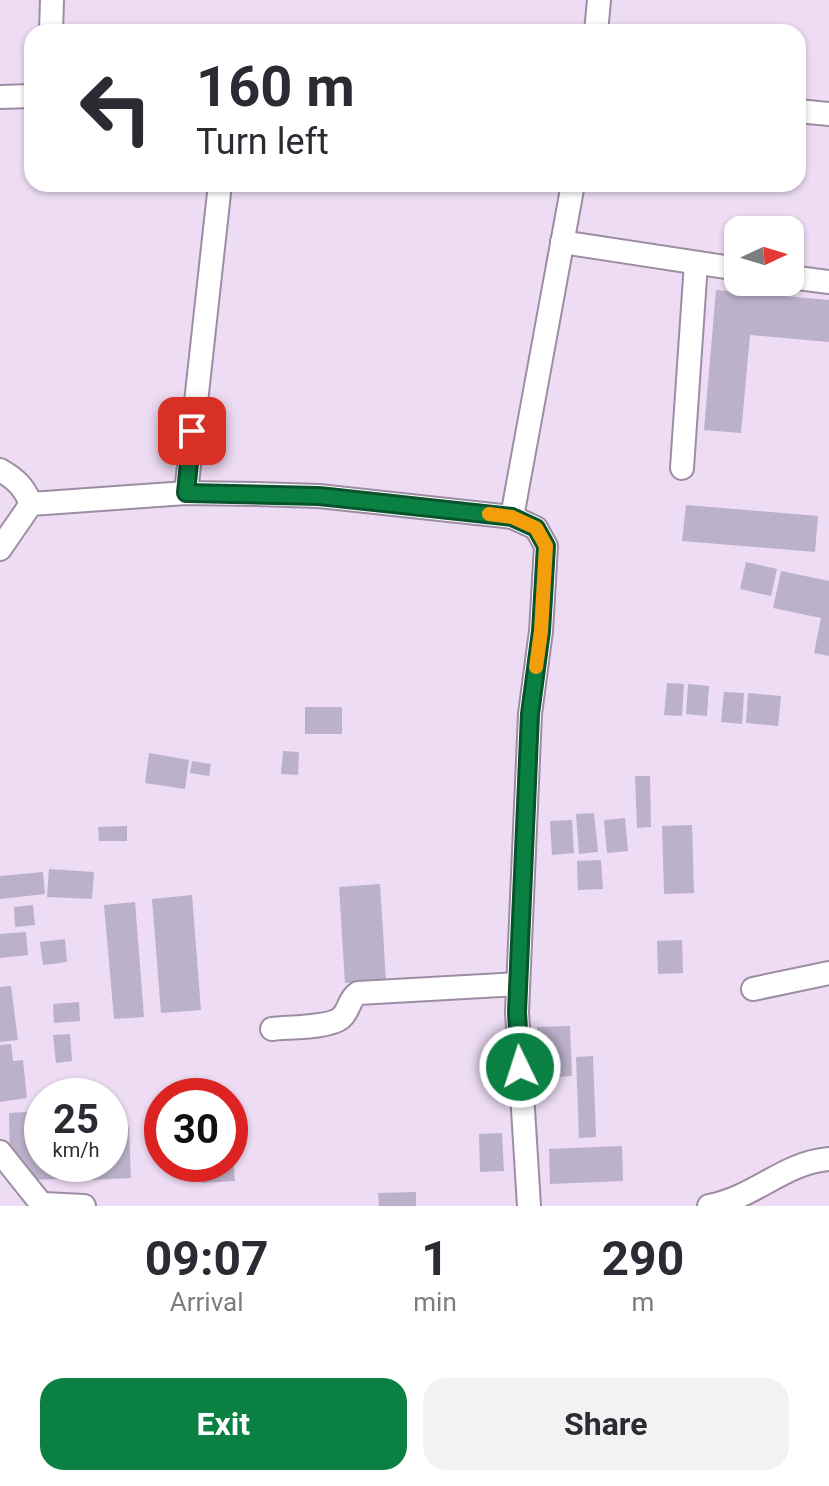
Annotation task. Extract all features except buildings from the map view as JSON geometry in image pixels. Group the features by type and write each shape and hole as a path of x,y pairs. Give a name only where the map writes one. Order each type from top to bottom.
{"street":[{"path":"51,24 52,0"},
{"path":"597,24 599,0"},
{"path":"0,97 24,96"},
{"path":"806,112 829,114"},
{"path":"186,493 219,192"},
{"path":"512,517 571,192"},
{"path":"562,242 724,267"},
{"path":"682,468 696,263"},
{"path":"804,279 829,282"},
{"path":"0,470 24,488 31,504"},
{"path":"31,504 186,493 319,496 512,517 536,528 546,546 541,631 530,714 517,1012 529,1206"},
{"path":"0,549 31,504"},
{"path":"753,989 829,973"},
{"path":"272,1029 335,1023 344,1016 350,999 358,993 518,984"},
{"path":"0,1153 43,1205 84,1206"},
{"path":"709,1206 730,1202 799,1164 829,1159"}],"slow traffic":[{"path":"489,514 512,517 536,528 546,546 536,667"}],"route":[{"path":"192,431 186,493 319,496 512,517 536,528 546,546 541,631 530,714 517,1012 520,1067"}]}
